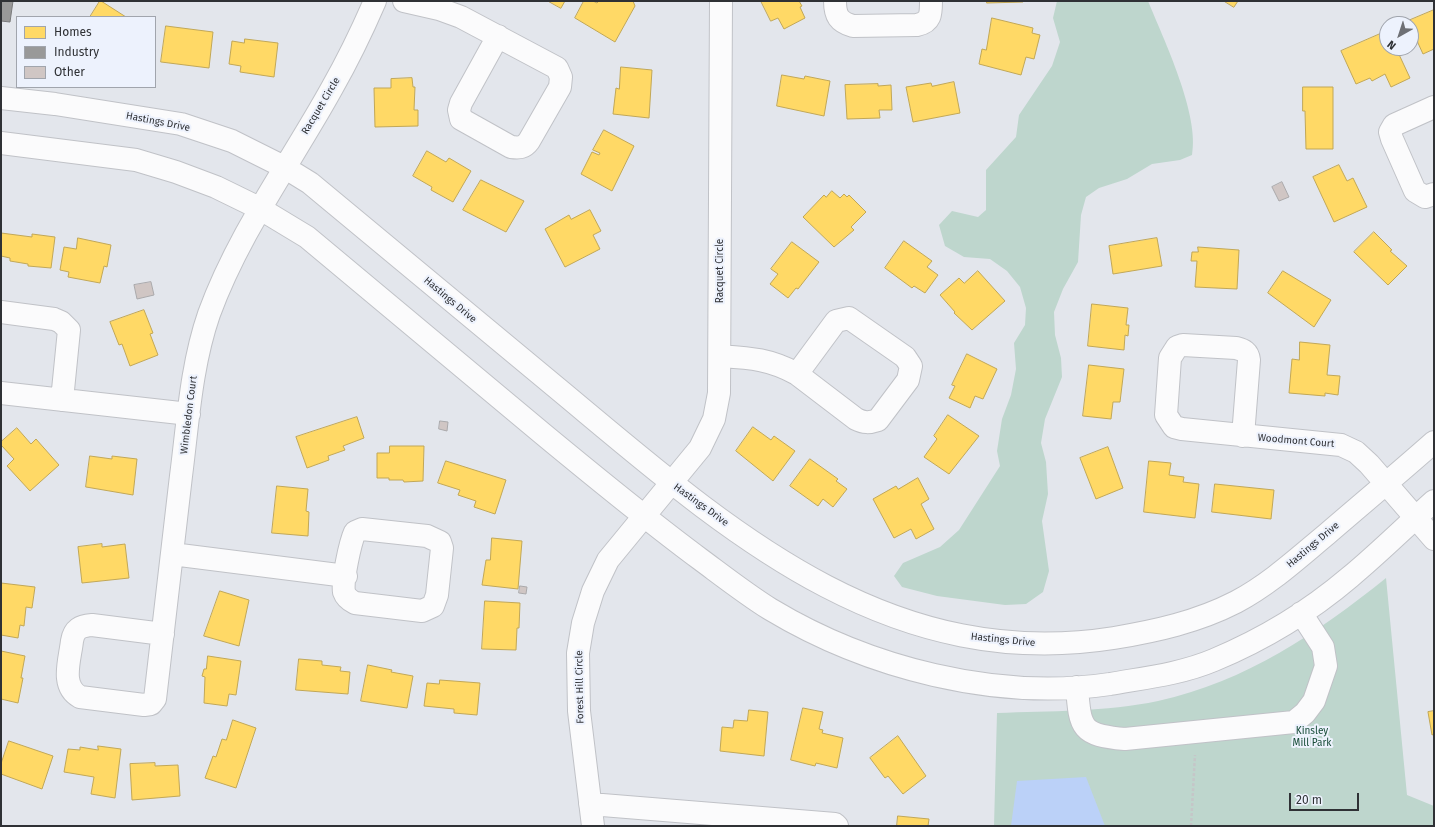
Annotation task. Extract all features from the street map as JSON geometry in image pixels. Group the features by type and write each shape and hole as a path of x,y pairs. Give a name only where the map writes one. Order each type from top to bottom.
{"street":[{"name":"Racquet Circle","path":"259,208 332,88 375,1"},
{"path":"404,1 439,9 461,17 498,36 557,68 561,76 560,87 526,146 518,148 511,147 462,119 459,110 498,36"},
{"name":"Racquet Circle","path":"643,517 700,448 714,419 719,393 721,1"},
{"path":"835,1 835,12 838,19 845,24 862,26 918,25 925,23 931,17 931,1"},
{"name":"Hastings Drive","path":"1,98 55,104 181,124 232,141 284,167 310,183 671,483 761,550 819,584 870,608 923,627 952,634 992,640 1042,644 1091,642 1157,631 1197,619 1236,602 1272,580 1434,442"},
{"path":"1434,107 1394,124 1390,132 1415,191 1425,197 1434,194"},
{"path":"1,143 136,160 176,172 216,187 259,208 307,238 643,517 769,609 815,634 873,657 952,680 1001,687 1051,689 1153,677 1210,662 1252,642 1301,613 1348,579 1434,501"},
{"name":"Wimbledon Court","path":"163,634 84,625 77,629 72,641 68,686 73,693 80,697 144,705 151,704 155,699 163,634 172,554 195,367 210,314 231,263 259,208"},
{"path":"1,312 54,319 61,322 69,330 62,400"},
{"path":"720,356 756,358 779,364 797,374 856,420 864,423 878,420 908,380 910,366 905,357 855,321 848,318 843,318 836,320 797,374"},
{"name":"Woodmont Court","path":"1243,436 1249,360 1248,354 1243,350 1236,348 1183,345 1177,347 1170,358 1166,415 1174,426 1182,430 1243,436 1341,445 1356,452 1387,483 1434,538"},
{"path":"1,392 189,414"},
{"name":"Forest Hill Circle","path":"593,826 579,711 578,653 583,623 593,591 608,560 643,517"},
{"path":"362,529 426,536 440,542 442,548 436,601 429,609 422,611 355,603 349,600 344,592 346,576 351,541 355,532 362,529"},
{"path":"172,554 346,576"},
{"path":"1077,687 1082,724 1090,732 1103,737 1125,739 1294,722 1305,714 1314,701 1326,666 1323,647 1301,613"},
{"path":"590,804 762,822 835,824 837,826"}],"path":[{"path":"1191,826 1196,732"}],"green space":[{"path":"1057,1 1148,1 1171,56 1186,99 1191,120 1193,138 1192,155 1180,160 1152,164 1127,179 1099,188 1086,197 1081,215 1078,262 1063,289 1054,312 1055,335 1061,358 1062,377 1045,419 1041,443 1046,462 1048,494 1042,521 1049,571 1043,592 1026,604 1005,605 937,596 902,587 894,576 903,563 940,547 959,530 1000,466 997,451 1002,419 1011,395 1016,369 1014,343 1025,325 1026,308 1020,287 1007,271 990,259 964,257 945,246 939,225 952,211 978,217 986,210 986,170 1016,137 1019,115 1052,66 1060,42 1053,18"},
{"name":"Kinsley Mill Park","path":"1386,578 1407,795 1434,806 1434,826 994,826 997,713 1098,709 1138,705 1190,692 1251,668 1279,653 1333,618"}],"water":[{"path":"1086,777 1105,826 1011,826 1017,781"}],"building: Homes":[{"path":"101,1 124,16 91,16"},
{"path":"548,1 565,1 561,8"},
{"path":"584,1 593,1 597,3 599,1 633,1 635,6 615,42 575,18"},
{"path":"761,1 799,1 805,18 784,29 778,18 771,21"},
{"path":"987,1 1023,1 1023,2 987,3"},
{"path":"1224,1 1238,1 1234,7"},
{"path":"1434,10 1434,49 1423,54 1419,45 1419,16"},
{"path":"992,18 1033,28 1032,33 1040,35 1034,59 1026,57 1021,75 979,64 982,49 986,50"},
{"path":"166,26 213,32 209,68 161,62"},
{"path":"1379,34 1379,56 1400,56 1410,78 1391,87 1385,74 1372,81 1370,78 1356,84 1341,51"},
{"path":"245,39 278,43 274,77 240,72 241,66 229,64 232,41 244,43"},
{"path":"621,67 652,70 649,118 613,114 616,88 619,89"},
{"path":"782,75 804,79 805,76 830,81 824,116 777,106"},
{"path":"412,78 413,87 415,87 414,110 418,110 418,126 375,127 374,88 391,88 391,79"},
{"path":"954,82 960,113 913,122 906,87 931,83 932,86"},
{"path":"878,84 878,86 891,85 892,110 879,110 880,118 847,119 845,85"},
{"path":"1303,87 1333,87 1333,149 1306,149"},
{"path":"604,130 634,146 612,191 581,174 592,152 599,155 600,153 593,150"},
{"path":"427,151 446,162 449,158 471,171 453,202 431,190 432,187 413,176"},
{"path":"1339,165 1347,181 1353,178 1367,207 1334,222 1313,177"},
{"path":"481,180 524,201 506,232 463,210"},
{"path":"832,191 840,198 844,194 847,197 849,195 866,212 851,227 854,230 834,247 803,217 824,195 826,197"},
{"path":"590,210 601,231 593,235 600,249 565,267 545,229 569,215 571,219"},
{"path":"1374,232 1392,250 1390,251 1407,266 1388,285 1354,252"},
{"path":"1,233 32,237 32,234 55,237 51,268 28,266 28,264 10,261 10,258 1,256"},
{"path":"78,238 111,245 107,267 104,266 100,283 68,277 69,272 60,270 64,247 76,249"},
{"path":"1157,238 1162,266 1113,274 1109,246"},
{"path":"904,241 932,261 927,267 938,275 925,293 914,286 912,288 885,268"},
{"path":"792,242 819,262 798,289 796,288 788,298 770,284 778,274 771,269"},
{"path":"1198,247 1239,250 1237,289 1195,287 1197,261 1191,261 1192,252 1198,252"},
{"path":"978,271 1005,301 972,330 954,313 955,312 940,295 959,278 964,283"},
{"path":"1283,271 1331,300 1314,327 1268,293"},
{"path":"1092,304 1128,308 1126,325 1129,325 1128,336 1125,335 1124,350 1088,346"},
{"path":"144,310 153,333 150,334 158,355 130,366 122,344 119,345 110,322"},
{"path":"1300,342 1330,345 1327,375 1340,376 1338,395 1325,393 1325,396 1289,393 1292,359 1299,360"},
{"path":"967,354 997,369 983,399 975,396 970,408 949,398 955,386 952,385"},
{"path":"1089,365 1124,369 1120,402 1113,402 1111,419 1083,416"},
{"path":"948,415 979,436 949,474 924,457 937,439 934,436"},
{"path":"357,417 364,438 343,446 345,450 328,456 329,460 307,468 296,437"},
{"path":"753,427 771,440 774,436 795,451 773,481 736,451"},
{"path":"17,428 31,444 36,439 59,465 30,491 7,466 14,459 1,445 1,442"},
{"path":"390,446 424,446 423,481 404,482 403,480 377,478 377,453 389,453"},
{"path":"1108,447 1123,488 1096,499 1080,458"},
{"path":"90,456 112,459 112,456 137,459 133,495 86,487"},
{"path":"810,459 838,479 836,481 847,489 833,507 823,499 818,506 790,486"},
{"path":"446,461 506,480 495,514 474,507 476,501 458,495 460,490 438,483"},
{"path":"1149,461 1171,463 1169,475 1184,477 1183,482 1199,484 1195,518 1144,512"},
{"path":"918,478 929,499 921,504 934,529 916,539 911,529 894,538 873,499 896,486 898,489"},
{"path":"1215,484 1274,490 1271,519 1212,512"},
{"path":"277,486 308,489 306,511 309,512 308,536 272,533"},
{"path":"492,538 522,541 518,589 482,585 486,560 490,560"},
{"path":"102,544 102,547 125,544 129,578 82,583 78,547"},
{"path":"1,583 35,587 32,608 26,607 24,626 20,625 18,638 1,635"},
{"path":"220,591 249,600 239,646 204,636"},
{"path":"485,601 520,603 516,650 482,649"},
{"path":"1,651 25,656 21,678 23,678 18,703 1,699"},
{"path":"208,656 241,661 236,695 229,694 227,706 204,703 205,677 202,676 204,669 206,669"},
{"path":"299,659 322,661 322,665 341,667 340,671 350,672 348,694 296,690"},
{"path":"368,665 392,670 391,672 413,676 407,708 361,701"},
{"path":"440,680 480,683 477,715 454,713 454,709 424,706 427,683 439,684"},
{"path":"803,708 823,712 819,729 823,730 822,733 843,738 837,768 816,763 815,766 791,760"},
{"path":"749,710 768,712 764,756 720,751 722,727 733,728 734,720 747,721"},
{"path":"1434,711 1434,734 1432,735 1428,712"},
{"path":"233,720 256,728 236,788 205,778 213,756 216,757 222,739 226,740"},
{"path":"898,736 926,776 903,794 888,776 885,778 870,758"},
{"path":"9,741 53,756 42,789 1,774 1,764"},
{"path":"98,746 121,749 115,798 91,794 94,777 64,772 68,749 80,750 80,747 98,750"},
{"path":"155,763 155,766 178,765 180,796 132,800 130,764"},
{"path":"898,816 929,819 928,826 897,826"}],"building: Industry":[{"path":"1,1 13,1 10,22 1,21"}],"building: Other":[{"path":"1282,182 1289,197 1279,201 1272,187"},
{"path":"151,282 154,295 137,299 134,285"},
{"path":"440,421 448,422 447,431 439,429"},
{"path":"520,586 527,587 526,594 519,593"}]}
